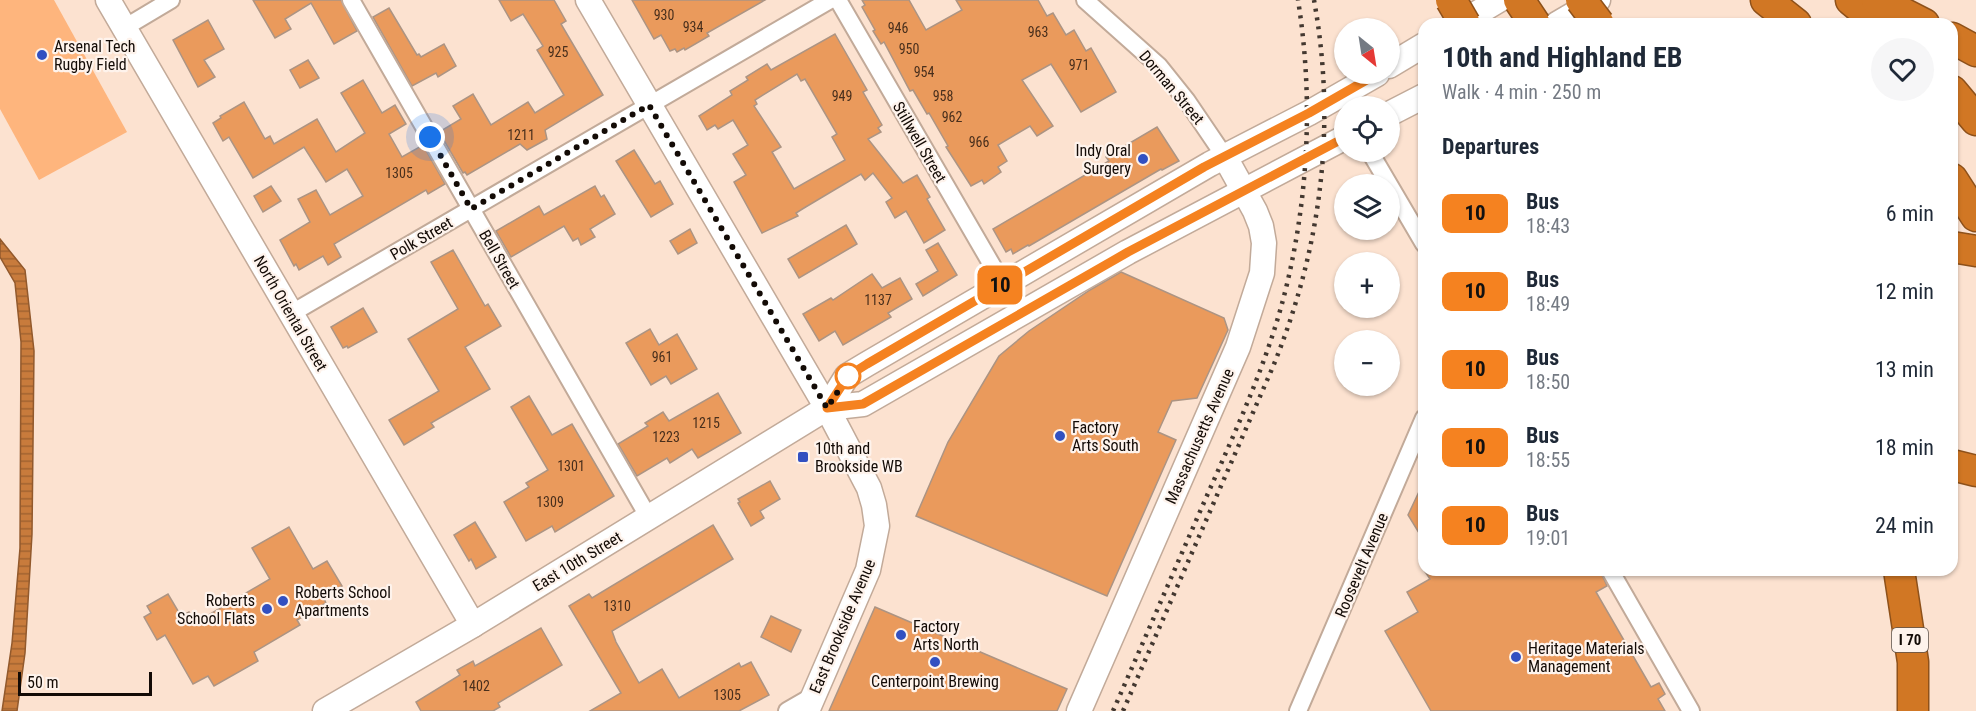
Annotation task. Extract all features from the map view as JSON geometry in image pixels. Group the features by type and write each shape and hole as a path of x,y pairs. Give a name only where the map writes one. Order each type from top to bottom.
{"highway":[{"path":"1451,0 1462,18"},
{"path":"1519,0 1531,18"},
{"path":"1581,0 1594,18"},
{"path":"1766,0 1788,18"},
{"path":"1851,0 1873,18"},
{"path":"1877,0 1912,18"},
{"path":"1958,41 1976,51"},
{"path":"1958,98 1976,120"},
{"path":"1958,188 1976,216"},
{"path":"1958,248 1976,251"},
{"path":"1958,466 1976,471"},
{"name":"I 70","path":"1900,576 1913,662 1913,711"}],"street":[{"name":"North Oriental Street","path":"108,0 473,625"},
{"path":"124,28 171,0"},
{"name":"Bell Street","path":"351,0 649,518"},
{"name":"East Brookside Avenue","path":"588,0 827,408 863,475 874,505 877,526 870,564 810,704"},
{"name":"Polk Street","path":"292,313 830,0"},
{"name":"Stillwell Street","path":"838,0 1003,284"},
{"name":"Dorman Street","path":"1084,0 1159,66 1187,101 1225,156"},
{"path":"1469,18 1499,0"},
{"path":"1567,18 1598,0"},
{"path":"1400,59 1418,49"},
{"name":"East 10th Street","path":"325,711 473,625 827,408 848,376 1225,156 1360,84"},
{"path":"1400,108 1418,99"},
{"name":"East 10th Street","path":"827,408 863,404 1128,252 1334,143"},
{"name":"Massachusetts Avenue","path":"1079,711 1238,347 1262,273 1264,243 1258,219 1225,156"},
{"path":"1376,162 1418,234"},
{"name":"Roosevelt Avenue","path":"1298,711 1418,432"},
{"path":"1613,576 1691,711"},
{"path":"788,711 810,704"}],"shaded area":[{"name":"Arsenal Tech Rugby Field","path":"0,0 54,0 127,132 39,180 0,109"},
{"path":"0,239 25,270 34,351 32,534 25,653 17,711 2,711 12,643 20,548 21,342 15,283 0,257"}],"building":[{"path":"253,0 341,0 357,31 334,44 311,3 285,19 291,29 275,38"},
{"path":"499,0 554,0 566,21 561,24 603,95 545,130 547,139 527,150 520,144 467,175 463,173 439,132 461,119 453,106 473,94 491,125 528,102 535,113 564,95 537,50 543,46 523,14 511,21"},
{"path":"632,0 765,0 707,33 709,36 677,52 675,49 670,51 661,35 654,39"},
{"path":"862,0 909,0 926,30 962,10 956,0 1038,0 1047,16 1053,13 1066,35 1074,30 1086,51 1091,48 1116,92 1081,112 1051,64 1022,80 1053,126 1037,136 1030,126 998,145 1007,161 998,167 1001,172 984,184 982,180 971,186 946,147 948,146 929,113 927,114 913,90 910,91 884,42 881,44 873,31 875,30 862,7 865,5"},
{"path":"389,8 417,55 421,57 444,44 456,66 438,77 436,73 412,86 373,17"},
{"path":"208,20 224,49 204,60 215,77 198,87 173,40"},
{"path":"835,34 867,90 863,92 882,125 878,128 881,132 868,139 903,183 917,175 930,197 927,199 945,230 924,243 906,211 895,218 886,202 892,198 873,173 865,180 861,174 796,213 798,216 762,233 734,182 746,175 733,154 748,145 733,120 718,129 715,125 707,130 699,116 732,95 730,91 748,80 746,77 767,64 771,70","holes":["797,74 801,81 805,79 837,134 832,137 845,160 794,189 772,152 781,147 754,106 757,104 755,100"]},
{"path":"308,60 319,78 300,88 290,70"},
{"path":"363,80 382,113 395,105 406,124 389,134 402,157 423,145 445,184 428,194 426,190 334,244 341,257 328,265 323,256 299,270 296,264 294,266 280,240 310,222 298,199 316,190 330,215 363,196 347,169 326,182 304,147 253,178 229,137 223,141 213,123 221,118 220,116 244,102 265,139 270,136 274,144 317,119 336,152 365,133 341,93"},
{"path":"1157,127 1179,161 1161,169 1029,246 1013,254 1011,249 1006,252 993,229 1109,161 1106,157"},
{"path":"634,150 655,184 660,181 673,204 651,217 616,161"},
{"path":"271,186 281,201 263,212 254,196"},
{"path":"595,186 601,197 604,195 615,214 590,229 595,237 581,245 578,238 573,241 564,226 511,257 496,231 539,206 544,215"},
{"path":"846,225 857,244 799,278 788,259"},
{"path":"690,229 697,243 678,254 670,241"},
{"path":"938,243 957,275 923,296 916,284 938,271 926,250"},
{"path":"453,250 485,306 488,304 501,326 465,347 490,389 431,423 434,427 404,445 389,420 439,391 408,339 458,309 431,262"},
{"name":"Factory Arts South","path":"1121,272 1224,318 1228,330 1197,398 1172,401 1158,432 1176,440 1107,596 916,516 948,442 999,356 1029,331"},
{"path":"872,274 882,288 900,278 912,299 888,313 891,317 843,345 835,331 819,341 803,314 831,298 833,300"},
{"path":"363,308 377,332 348,348 347,346 343,348 331,327"},
{"path":"650,329 659,345 677,334 697,369 671,384 666,376 651,385 626,343"},
{"path":"718,393 741,433 698,458 692,449 670,463 667,458 637,476 618,444 648,426 645,423 663,412 669,421"},
{"path":"529,396 552,435 572,424 614,496 555,532 552,526 526,541 504,502 529,487 526,483 548,470 511,407"},
{"path":"770,481 780,499 760,511 764,518 751,526 738,499"},
{"path":"1418,494 1418,531 1408,515"},
{"path":"475,522 496,557 476,569 454,535"},
{"path":"713,525 733,559 612,631 639,683 662,669 679,698 739,663 741,667 751,662 769,695 739,711 590,711 621,693 569,606 589,594 592,598"},
{"name":"Roberts School Flats","path":"289,527 313,569 327,561 342,586 323,597 326,603 297,620 300,625 254,652 258,661 214,686 208,676 193,684 165,635 157,640 144,617 151,613 147,606 168,594 181,616 189,612 195,623 270,579 252,548"},
{"name":"Heritage Materials Management","path":"1428,576 1603,576 1607,586 1596,592 1651,687 1659,683 1665,694 1658,699 1665,711 1431,711 1385,631 1418,612 1407,592 1430,579"},
{"name":"Factory Arts North","path":"875,607 1067,689 1057,711 829,711"},
{"path":"771,616 801,630 791,652 761,637"},
{"path":"541,628 562,665 498,703 500,707 493,711 421,711 416,702 460,675 457,670 473,661 475,666"}],"railway":[{"path":"1113,711 1253,389 1280,311 1294,249 1304,178 1306,71 1298,0"},
{"path":"1123,711 1272,369 1289,324 1302,279 1313,233 1324,141 1321,47 1314,0"}],"bus line":[{"name":"10","path":"1339,96 1360,84"},
{"name":"10","path":"1334,99 1204,167 867,364 848,376 827,408 863,404 1128,252 1334,143"}],"place":[{"name":"Arsenal Tech Rugby Field","path":"42,55"},
{"name":"Indy Oral Surgery","path":"1143,159"},
{"name":"Factory Arts South","path":"1060,436"},
{"name":"10th and Brookside WB","path":"803,457"},
{"name":"Roberts School Apartments","path":"283,601"},
{"name":"Roberts School Flats","path":"267,609"},
{"name":"Factory Arts North","path":"901,635"},
{"name":"Heritage Materials Management","path":"1516,657"},
{"name":"Centerpoint Brewing","path":"935,662"}],"route":[{"path":"430,137 471,209 649,105 827,408 848,376"}]}
